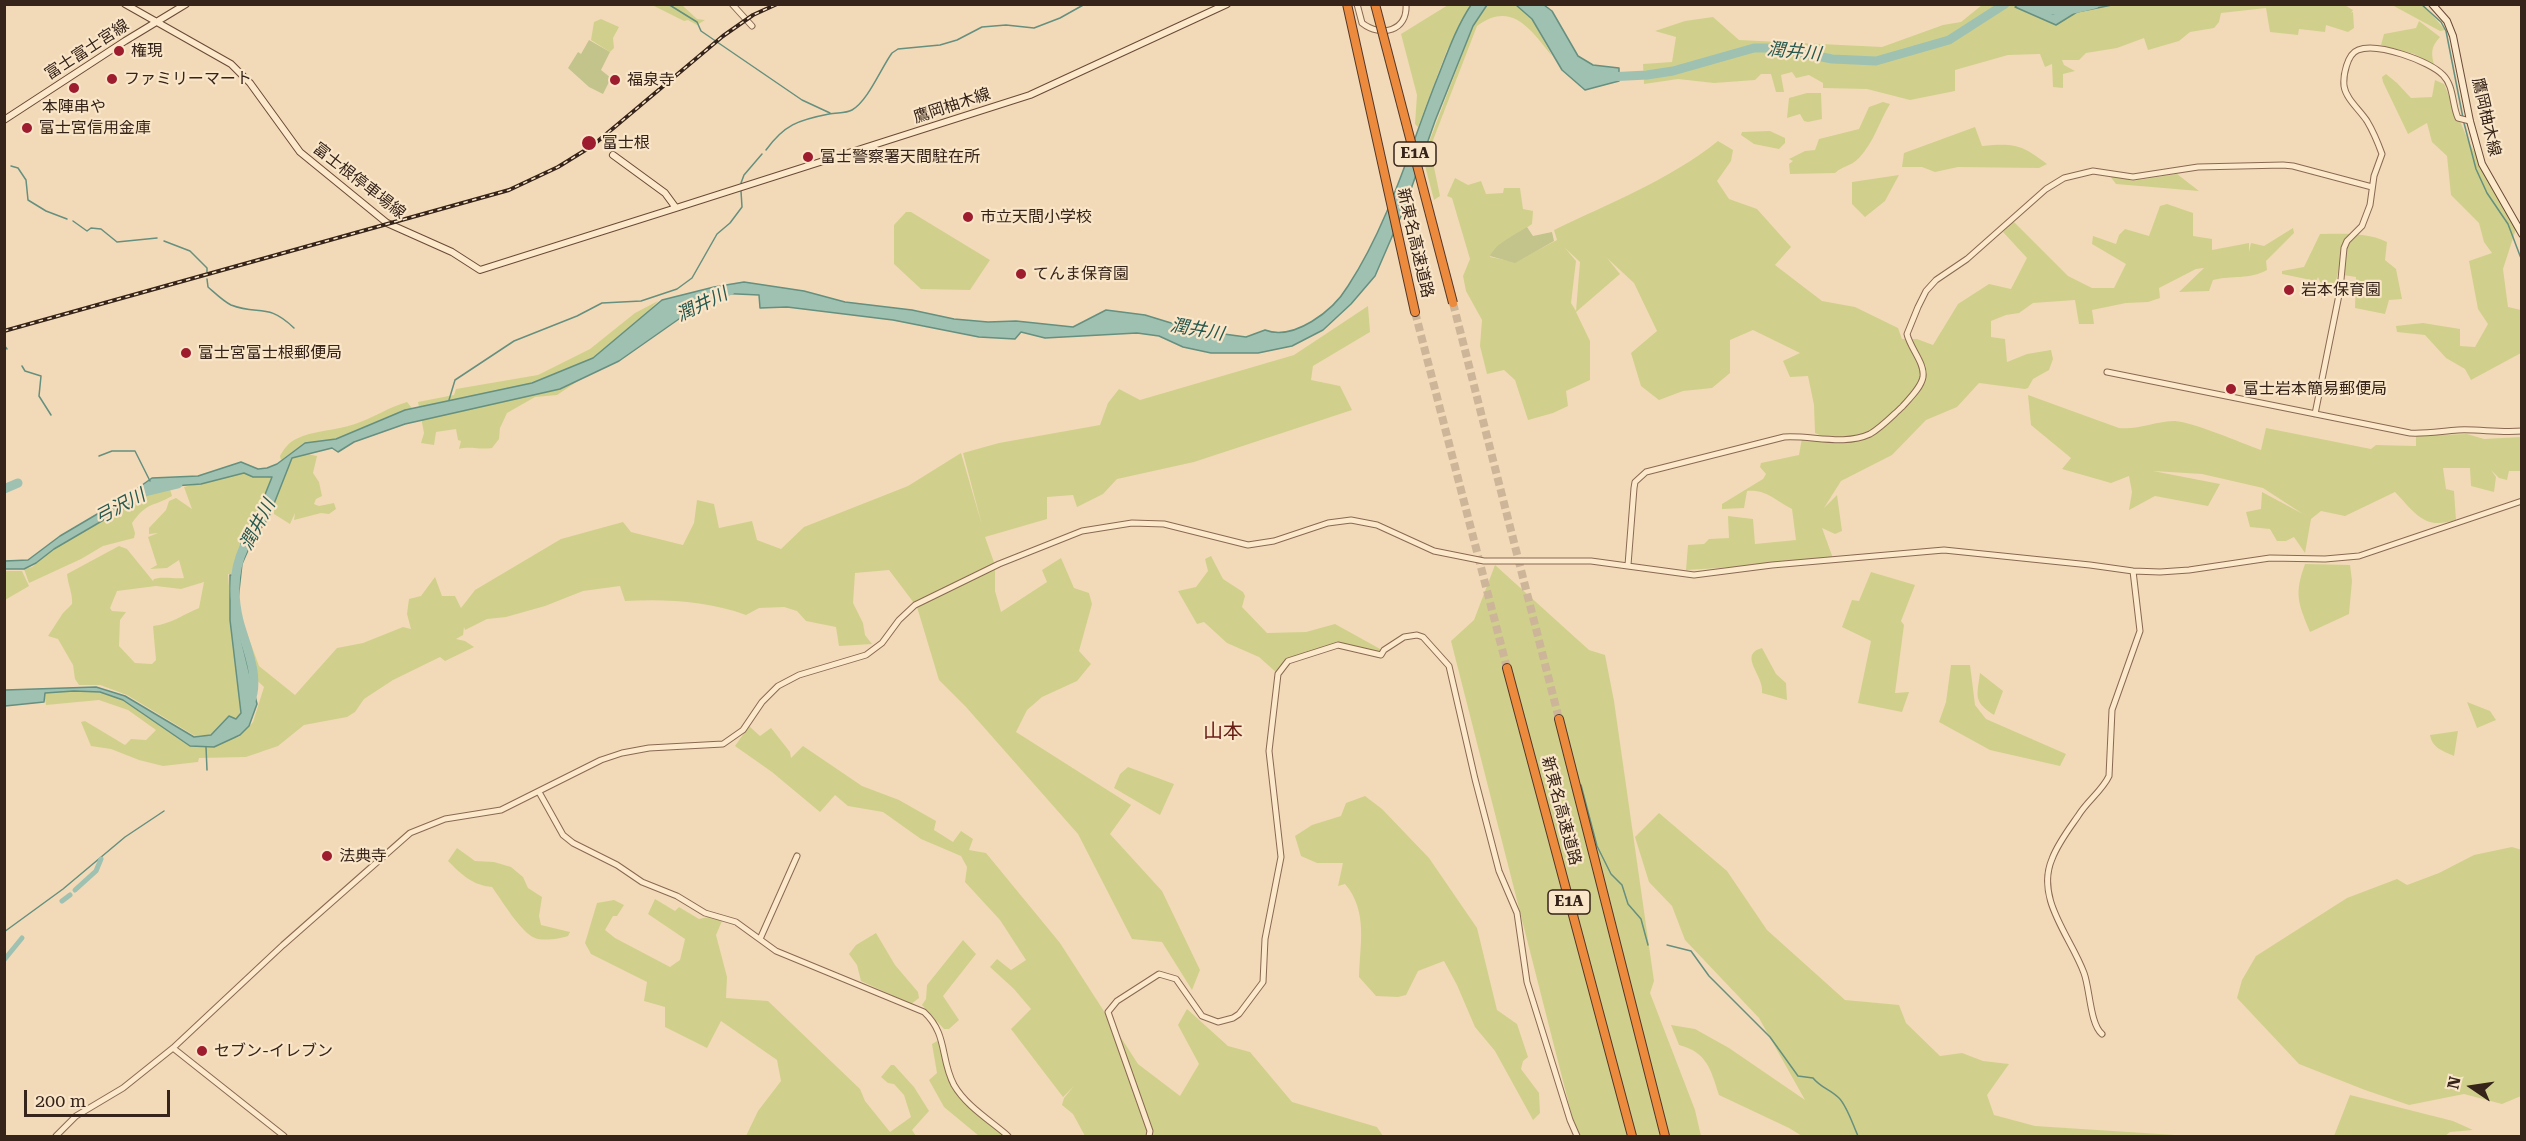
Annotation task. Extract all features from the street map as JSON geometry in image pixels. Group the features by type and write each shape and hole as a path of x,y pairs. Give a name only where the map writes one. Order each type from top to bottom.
{"highway":[{"name":"新東名高速道路","path":"1347,4 1415,312"},
{"name":"新東名高速道路","path":"1375,4 1453,303"},
{"name":"新東名高速道路","path":"1507,668 1632,1137"},
{"name":"新東名高速道路","path":"1559,719 1665,1137"}],"main road":[{"name":"富士根停車場線","path":"125,4 220,56 239,71 300,152 387,223 452,252 480,270 676,208"},
{"name":"富士富士宮線","path":"4,120 186,4"},
{"name":"鷹岡柚木線","path":"676,208 1030,95 1227,4"},
{"name":"鷹岡柚木線","path":"2432,4 2447,21 2453,36 2470,121 2482,164 2522,234"},
{"path":"613,155 665,193 676,208"}],"street":[{"path":"732,4 752,26"},
{"path":"1357,4 1362,23 1377,31 1392,30 1399,26 1404,20 1406,4"},
{"path":"2315,414 2338,298 2344,248 2347,241 2362,226 2370,205 2372,186 2382,154 2371,128 2344,87 2352,53 2358,49 2372,48 2422,62 2443,75 2449,84 2458,118 2470,121"},
{"path":"1628,565 1635,482 1646,472 1784,437 1802,435 1848,439 1870,434 1881,426 1909,399 1920,385 1923,376 1907,334 1926,291 1936,280 1973,254 2055,182 2093,171 2133,177 2198,167 2254,165 2293,166 2372,186"},
{"path":"2107,372 2422,434 2457,430 2496,433 2522,431"},
{"path":"56,1137 76,1116 123,1088 173,1048 283,945 410,833 427,824 446,819 501,810 601,760 622,753 649,748 715,746 731,740 778,686 799,675 871,652 882,643 898,620 915,605 999,564 1072,534 1111,525 1164,524 1248,545 1274,541 1329,523 1351,520 1377,525 1437,552 1484,561 1591,561 1683,574 1705,575 1772,565 1856,560 1944,550 2133,571 2189,570 2270,558 2325,559 2359,556 2522,501"},
{"path":"2102,1034 2096,1026 2083,970 2049,899 2046,882 2049,865 2056,850 2080,813 2104,786 2109,776 2112,710 2140,631 2133,571"},
{"path":"1149,1137 1150,1131 1108,1012 1116,1001 1152,976 1159,974 1176,979 1202,1016 1218,1022 1239,1014 1263,982 1265,939 1281,858 1269,751 1278,674 1288,661 1338,645 1381,655 1384,650 1404,637 1412,635 1423,637 1449,666 1499,871 1516,913 1527,981 1569,1120 1577,1137"},
{"path":"539,792 563,835 573,843 600,856 642,882 677,897 705,913 736,922 776,951 803,963 830,971 924,1012 939,1031 956,1087 964,1098 1008,1137"},
{"path":"760,939 797,856"},
{"path":"173,1048 284,1137"}],"green space":[{"path":"2343,4 2353,10 2351,13 2353,12 2354,28 2348,32 2326,25 2325,32 2299,29 2298,35 2270,32 2266,8 2221,13 2219,22 2214,28 2190,32 2179,41 2148,50 2144,38 2117,48 2086,53 2079,60 2062,60 2064,65 2075,71 2063,74 2063,88 2053,87 2052,64 2045,67 2040,54 2008,55 1955,70 1955,91 1910,100 1867,89 1823,88 1823,83 1809,75 1796,78 1792,72 1781,75 1784,92 1776,92 1771,74 1761,74 1755,80 1714,83 1678,79 1644,84 1643,64 1672,62 1676,37 1655,31 1685,21 1713,17 1739,40 1882,47 1943,25 1961,22 1982,5"},
{"path":"652,5 682,5 697,19 705,20 697,25"},
{"path":"1448,5 1472,5 1447,50 1418,127 1415,124 1417,95 1401,34"},
{"path":"1487,5 1516,5 1532,19 1552,56 1528,28 1511,17 1501,16 1489,19 1477,26 1430,148 1440,196 1434,200 1423,158 1473,26"},
{"path":"2392,5 2424,5 2445,30 2440,31"},
{"path":"601,19 619,27 613,38 614,48 610,52 591,40 594,22"},
{"path":"2419,21 2440,37 2432,50 2434,65 2414,54 2381,45 2384,34 2416,28"},
{"path":"589,40 610,52 601,70 611,78 603,94 589,87 568,68 578,52 581,54"},
{"path":"2386,74 2411,98 2432,97 2435,80 2444,84 2468,140 2516,229 2503,269 2508,307 2521,310 2521,353 2471,380 2465,369 2446,358 2425,335 2397,332 2396,326 2423,323 2460,329 2460,346 2475,347 2488,324 2478,309 2469,261 2492,253 2484,242 2479,223 2451,195 2447,156 2432,142 2427,123 2408,134 2383,82 2382,77"},
{"path":"1807,93 1821,93 1822,119 1808,122 1804,121 1800,114 1787,118 1789,98"},
{"path":"1883,102 1890,104 1869,145 1856,161 1835,173 1790,174 1789,164 1793,161 1789,159 1805,151 1815,150 1819,139 1859,129 1869,107"},
{"path":"1975,127 1982,146 2017,146 2047,164 2039,168 1958,167 1935,172 1922,167 1902,167 1904,153"},
{"path":"1770,131 1785,138 1785,143 1779,149 1754,144 1741,135 1742,132"},
{"path":"1718,141 1733,150 1731,161 1717,181 1729,199 1757,209 1791,247 1775,265 1822,301 1855,307 1898,328 1902,339 1917,339 1933,345 1958,304 1989,284 2011,289 2027,258 2003,232 2013,221 2068,276 2092,288 2114,288 2126,264 2092,244 2093,236 2116,244 2119,235 2125,229 2149,236 2160,206 2167,204 2193,213 2193,236 2212,239 2212,250 2249,243 2249,252 2251,243 2264,246 2293,228 2294,233 2266,261 2267,270 2254,275 2213,280 2209,291 2179,292 2204,268 2196,269 2159,288 2160,298 2148,302 2126,303 2092,310 2094,324 2079,324 2075,300 2033,303 2019,313 1991,321 1991,337 2005,339 2007,362 2027,354 2051,350 2053,359 2049,370 2033,379 2025,389 1979,383 1957,407 1926,420 1892,455 1841,481 1824,508 1837,495 1842,531 1835,534 1822,528 1834,561 1686,570 1688,545 1704,544 1709,539 1729,538 1728,516 1753,519 1755,544 1796,540 1792,509 1771,496 1747,491 1744,508 1722,509 1722,504 1763,479 1766,474 1760,467 1761,463 1799,455 1802,438 1824,437 1815,433 1814,405 1808,376 1790,377 1783,361 1800,353 1753,330 1730,340 1730,373 1712,388 1683,391 1659,400 1641,386 1631,353 1657,331 1634,283 1607,258 1620,274 1576,312 1590,341 1590,380 1566,391 1568,406 1528,420 1515,380 1504,370 1487,374 1480,346 1482,320 1466,291 1463,276 1470,259 1452,198 1447,196 1455,178 1468,185 1481,181 1486,194 1503,193 1504,188 1520,188 1523,209 1533,211 1532,224 1493,251 1490,257 1515,262 1557,240 1554,230 1639,190 1699,155","holes":["1565,248 1580,262 1576,311 1571,303 1576,261"]},
{"path":"2114,174 2132,181 2177,174 2199,191 2116,184 2110,176"},
{"path":"1899,175 1885,201 1865,217 1852,204 1852,182"},
{"path":"906,212 911,212 990,260 970,290 921,289 894,264 894,225"},
{"path":"1527,227 1533,236 1552,232 1554,241 1515,263 1490,256 1501,243"},
{"path":"2320,234 2363,235 2387,242 2385,260 2396,269 2402,299 2389,300 2385,314 2355,308 2356,277 2343,275 2342,269 2339,268 2333,288 2322,286 2318,277 2316,281 2282,274 2282,271 2304,267"},
{"path":"658,301 633,327 591,359 587,375 557,395 535,397 507,413 500,428 499,439 492,448 459,449 461,441 458,440 456,429 436,432 434,445 421,443 424,433 418,402 454,395 456,389 538,375 590,349 635,313"},
{"path":"1368,306 1370,332 1313,366 1311,380 1340,386 1352,410 1194,462 1117,479 1103,494 1077,507 1073,495 1047,497 1047,519 985,537 995,565 995,591 1001,612 1047,582 1042,570 1061,558 1074,588 1089,593 1092,604 1079,651 1091,664 1077,681 1042,697 1027,710 1016,732 1131,805 1110,834 1162,891 1200,970 1192,990 1162,942 1132,939 1078,834 966,707 939,680 917,607 889,570 855,573 853,603 863,623 865,635 872,644 839,646 836,627 806,621 797,611 784,607 759,608 746,615 687,602 625,601 620,586 583,591 545,606 506,617 487,619 465,630 464,627 463,635 456,639 465,641 474,647 445,661 440,657 393,680 364,699 355,712 347,717 304,725 278,746 246,757 199,758 198,762 163,766 139,760 111,749 91,746 81,722 85,721 125,745 131,739 146,740 156,730 128,710 99,700 46,705 44,693 80,690 101,692 136,707 189,745 200,747 201,743 239,737 253,722 264,687 246,670 233,623 240,614 259,666 295,695 337,648 363,643 403,627 411,629 407,614 409,599 421,596 435,577 442,596 455,596 461,608 475,590 561,539 623,522 631,532 683,545 694,523 697,500 714,504 719,528 752,521 757,540 781,549 804,527 908,486 961,453 982,525 963,453 999,443 1100,425 1108,403 1119,389 1140,400 1294,355"},
{"path":"2028,395 2119,428 2133,428 2161,422 2183,422 2261,450 2266,428 2371,449 2376,445 2416,446 2416,436 2467,434 2484,439 2521,437 2521,471 2509,471 2507,480 2499,478 2491,470 2496,477 2494,492 2471,486 2470,468 2443,468 2446,489 2454,491 2456,520 2445,523 2436,523 2421,518 2395,492 2345,516 2321,511 2311,519 2305,553 2294,537 2286,541 2277,541 2270,529 2250,527 2246,512 2261,509 2262,492 2303,514 2263,488 2202,474 2153,471 2220,484 2208,506 2155,496 2129,510 2132,492 2129,476 2111,483 2062,469 2071,458 2031,425"},
{"path":"407,402 412,408 336,439 305,443 281,460 280,456 285,449 296,439 355,424"},
{"path":"307,454 317,456 313,473 319,482 322,496 316,499 314,504 319,506 334,503 336,509 329,514 321,513 294,520 295,513 290,524 274,514 277,492 292,458"},
{"path":"244,472 253,477 272,477 256,518 240,540 236,575 228,574 237,683 243,712 235,719 229,716 211,735 195,736 127,695 100,685 79,685 75,679 73,665 58,639 48,636 72,604 67,574 119,546 127,549 153,581 161,578 184,578 179,560 167,568 150,569 157,565 148,537 158,533 149,534 149,528 166,510 169,501 176,498 192,509 184,487","holes":["204,582 199,608 171,621 153,626 156,660 152,664 135,663 119,646 120,620 126,612 112,611 110,608 117,591 156,586 181,589"]},
{"path":"169,486 172,496 146,508 132,523 134,538 103,546 29,583 24,569 32,567 53,549 135,499"},
{"path":"1211,556 1223,579 1243,592 1245,596 1242,607 1267,633 1306,632 1335,624 1382,650 1377,654 1338,645 1288,661 1278,674 1259,657 1227,643 1204,622 1197,624 1178,591 1196,587 1208,571 1205,559"},
{"path":"2305,564 2350,565 2352,581 2349,614 2310,632 2299,598 2299,583"},
{"path":"1495,565 1589,650 1605,655 1614,701 1654,981 1650,993 1695,1110 1701,1136 1577,1136 1451,641 1474,620"},
{"path":"5,571 22,571 29,586 5,600"},
{"path":"1871,572 1915,585 1901,621 1904,625 1895,693 1909,692 1902,712 1858,703 1871,641 1842,627 1852,600 1859,601"},
{"path":"1762,648 1776,674 1786,683 1787,700 1762,693 1762,686 1752,656 1755,651"},
{"path":"1951,665 1970,665 1975,705 1986,719 2066,754 2060,766 1990,750 1939,722 1946,702"},
{"path":"1980,673 2003,691 1994,715 1983,706 1978,698"},
{"path":"2467,702 2490,711 2496,720 2477,728"},
{"path":"749,726 760,736 771,728 790,752 791,758 803,746 862,786 899,800 936,821 934,830 953,842 961,831 973,839 969,850 986,853 1060,943 1138,1064 1180,1096 1199,1064 1178,1025 1187,1009 1228,1046 1250,1052 1292,1102 1377,1127 1383,1136 1085,1136 1073,1114 1062,1105 1064,1098 1074,1086 1063,1097 1011,1029 1031,1009 1014,989 990,967 997,959 1011,970 1026,960 1000,920 965,882 967,867 961,856 921,839 883,812 848,806 835,795 820,812 772,772 735,746"},
{"path":"2458,731 2454,756 2436,746 2430,735"},
{"path":"1128,767 1174,784 1160,815 1114,788 1120,774"},
{"path":"1365,796 1382,809 1429,858 1477,928 1497,1010 1517,1024 1528,1057 1523,1061 1521,1069 1539,1093 1540,1113 1533,1120 1495,1051 1475,1027 1444,961 1418,971 1406,995 1398,997 1376,996 1359,977 1360,916 1352,894 1345,884 1338,886 1343,863 1317,863 1301,856 1295,836 1312,825 1341,816 1346,803"},
{"path":"1659,813 1727,871 1767,930 1845,1000 1899,1005 1906,1023 1940,1056 1962,1053 1983,1061 2009,1064 1987,1095 1994,1115 2035,1126 2176,1136 1802,1136 1719,1095 1702,1057 1679,1045 1671,1025 1695,1029 1729,1048 1805,1100 1759,1018 1685,940 1672,906 1649,882 1635,837"},
{"path":"2512,847 2522,850 2521,1096 2502,1104 2464,1094 2409,1105 2365,1090 2299,1064 2237,998 2242,980 2256,956 2347,898 2397,879 2407,885 2439,873 2474,855"},
{"path":"457,848 475,861 494,862 511,867 523,877 528,888 542,897 539,916 541,925 570,932 568,936 542,939 530,935 518,923 492,887 468,879 448,861"},
{"path":"655,899 675,911 679,907 699,919 708,917 722,921 716,935 727,977 726,998 768,1001 860,1089 865,1101 890,1132 911,1117 904,1095 894,1084 888,1083 881,1077 891,1065 894,1065 914,1087 929,1111 912,1130 916,1136 746,1136 758,1111 781,1081 777,1060 721,1021 707,1048 665,1027 665,1007 644,1001 647,982 591,954 585,943 597,903 614,900 624,905 617,916 613,916 605,930 615,938 670,967 680,960 685,939 648,914"},
{"path":"876,933 895,965 918,992 919,998 911,1004 861,981 857,965 849,954 856,945"},
{"path":"963,940 976,954 943,996 959,1020 949,1029 944,1029 922,1005 926,999 927,985"},
{"path":"939,1040 952,1088 1005,1136 979,1136 944,1107 929,1080 937,1073 932,1044"},
{"path":"2350,1095 2453,1121 2473,1130 2450,1132 2445,1136 2334,1136"}],"water":[{"path":"2019,4 2035,5 2053,14 2079,5 2112,5 2077,12 2056,25 2015,7"},
{"path":"1471,5 1487,5 1473,26 1435,121 1404,209 1375,276 1351,304 1323,330 1292,346 1258,353 1211,353 1183,347 1159,336 1137,333 1045,338 1021,332 1015,339 979,337 893,320 787,307 760,308 759,295 716,293 619,361 560,389 405,424 354,442 338,452 332,448 292,458 268,519 253,539 242,564 236,618 257,704 249,726 240,735 214,747 190,746 123,700 100,692 45,693 44,702 5,706 5,690 96,687 125,696 194,737 211,735 229,716 236,719 241,713 230,620 230,575 235,576 236,591 241,543 256,517 272,477 253,477 244,473 201,484 160,487 24,569 5,569 5,561 28,560 60,536 121,500 152,478 198,476 241,462 258,469 267,468 277,464 305,443 336,439 405,410 532,383 593,358 662,300 744,282 804,291 845,302 988,322 1016,321 1073,327 1106,310 1145,315 1194,330 1246,337 1265,330 1276,332 1300,328 1312,322 1333,305 1362,263 1397,187 1451,43"},
{"path":"1516,5 1544,5 1552,11 1578,56 1593,65 1619,68 1619,81 1585,90 1562,70 1532,19"}],"waterway":[{"path":"668,4 697,22 701,31 802,100 830,113"},
{"path":"766,150 786,129 800,121 849,111 858,106 892,53 898,49 940,45 957,40 982,27 1006,25 1034,28 1060,18 1085,4"},
{"name":"潤井川","path":"1608,77 1673,71 1754,48 1777,48 1832,59 1876,61 1949,40 2005,4"},
{"name":"潤井川","path":"2027,4 2061,10 2095,4"},
{"path":"2421,4 2441,22 2446,31 2463,118"},
{"path":"2464,123 2476,169 2487,193 2508,224 2522,261"},
{"path":"741,183 744,175 762,154"},
{"path":"11,166 18,168 26,180 28,200 46,211 67,219"},
{"path":"449,400 455,380 514,341 577,316 602,303 641,301 677,289 692,278 717,234 730,223 742,207 741,191"},
{"path":"73,221 87,231 91,228 101,229 117,242 157,238"},
{"path":"164,241 190,251 207,268 207,272"},
{"path":"207,279 208,287 231,305 270,312 294,328"},
{"name":"潤井川","path":"697,304 731,290"},
{"path":"4,345 7,349"},
{"path":"22,366 25,371 41,376 39,396 51,415"},
{"path":"99,456 112,451 135,451 150,481"},
{"path":"4,489 18,483"},
{"name":"弓沢川","path":"145,492 178,484"},
{"name":"潤井川","path":"244,547 236,574 235,593 239,621 253,672 254,683 250,703"},
{"path":"206,747 207,770"},
{"path":"1581,785 1597,846 1611,874 1622,885 1628,904 1641,919 1648,945"},
{"path":"4,932 63,889 125,837 164,811"},
{"path":"75,890 96,871 101,859"},
{"path":"62,901 70,895"},
{"path":"4,960 22,938"},
{"path":"1667,945 1691,951 1709,976 1770,1037 1798,1076 1813,1078 1839,1098 1858,1136"}],"tunnel":[{"path":"1453,303 1559,719"},
{"path":"1415,312 1507,668"}],"railway":[{"path":"4,331 509,190 558,167 592,146 723,36 753,15 777,4"}],"place":[{"name":"権現","path":"119,51"},
{"name":"ファミリーマート","path":"112,79"},
{"name":"福泉寺","path":"615,80"},
{"name":"本陣串や","path":"74,88"},
{"name":"富士宮信用金庫","path":"27,128"},
{"name":"富士根","path":"589,143"},
{"name":"富士警察署天間駐在所","path":"808,157"},
{"name":"市立天間小学校","path":"968,217"},
{"name":"てんま保育園","path":"1021,274"},
{"name":"岩本保育園","path":"2289,290"},
{"name":"富士宮富士根郵便局","path":"186,353"},
{"name":"富士岩本簡易郵便局","path":"2231,389"},
{"name":"法典寺","path":"327,856"},
{"name":"セブン-イレブン","path":"202,1051"}],"district":[{"name":"山本","path":"1223,732"}]}
